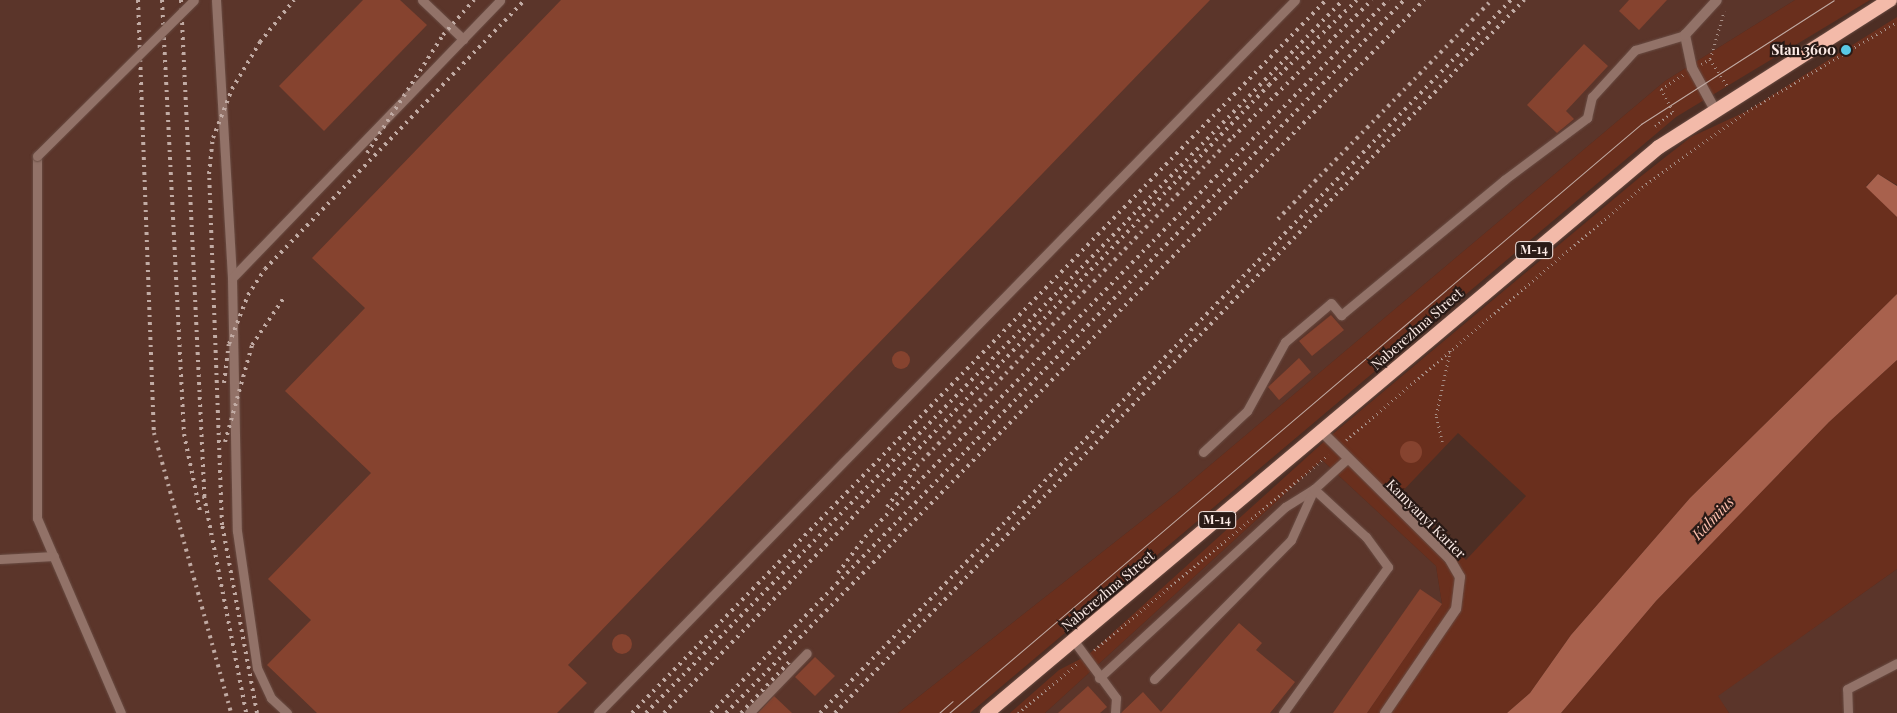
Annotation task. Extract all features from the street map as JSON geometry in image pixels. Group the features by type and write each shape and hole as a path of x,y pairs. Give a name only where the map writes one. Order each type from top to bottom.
{"highway":[{"name":"Naberezhna Street","path":"987,713 1322,432 1613,184 1714,108 1890,0"}],"street":[{"path":"1714,108 1687,57 1685,35 1718,0"},
{"name":"Kamyanyi Karier","path":"1322,432 1449,558 1460,577 1456,609 1385,713"}],"lane":[{"path":"121,713 37,518 37,156 194,0"},
{"path":"216,0 232,278 237,531 257,668 271,698 287,713"},
{"path":"422,0 463,39"},
{"path":"232,278 500,0"},
{"path":"598,713 1296,0"},
{"path":"1203,452 1247,411 1285,342 1331,303 1341,315 1504,180 1587,118 1592,97 1636,50 1685,35"},
{"path":"1099,678 1285,507 1314,489 1348,458"},
{"path":"1154,679 1291,540 1314,489"},
{"path":"1283,713 1388,567 1366,537 1314,489"},
{"path":"0,559 54,556"},
{"path":"1074,641 1088,655 1099,678 1116,698 1115,713"},
{"path":"749,713 807,653"},
{"path":"1848,713 1847,689 1897,663"}],"path":[{"path":"1710,59 1724,8"},
{"path":"1018,713 1337,447 1642,187 1746,111 1897,22"},
{"path":"1655,126 1673,112 1661,89"},
{"path":"1442,442 1436,415 1450,350"}],"shaded area":[{"path":"0,0 1795,0 1665,81 1176,494 898,713 0,713"},
{"path":"1795,0 1870,0 1676,117 970,713 898,713 1176,494 1665,81"},
{"path":"1897,17 1897,185 1878,174 1866,186 1897,217 1897,294 1690,498 1571,635 1530,693 1507,713 1367,713 1442,604 1436,566 1322,460 1045,713 1010,713 1059,670 1088,655 1328,438 1640,177 1691,137 1747,111","holes":["1458,433 1526,496 1466,560 1398,496"]},
{"path":"1897,360 1897,569 1718,696 1729,713 1561,713 1656,601 1829,422"},
{"path":"1322,460 1436,566 1442,604 1367,713 1045,713"},
{"path":"1897,569 1897,713 1729,713 1717,696"}],"water":[{"path":"1878,174 1897,186 1897,217 1866,187"},
{"name":"Kalmius","path":"1897,294 1897,360 1829,422 1656,601 1561,713 1507,713 1530,693 1571,635 1690,498"}],"building":[{"path":"363,0 400,0 427,25 324,131 279,86"},
{"path":"561,0 1210,0 568,665 587,683 557,713 317,713 267,665 311,620 268,579 371,473 285,391 365,308 312,258"},
{"path":"1629,0 1667,0 1639,30 1619,11"},
{"path":"1584,44 1608,66 1566,111 1574,119 1557,133 1527,105"},
{"path":"1331,315 1344,330 1312,356 1299,341"},
{"path":"897,351 905,351 910,356 908,367 897,369 892,364 892,356"},
{"path":"1299,358 1311,372 1279,400 1268,387"},
{"path":"1411,441 1419,444 1422,452 1419,460 1411,463 1403,460 1400,452 1403,444"},
{"path":"1420,589 1442,604 1367,713 1333,713"},
{"path":"1239,623 1262,643 1256,650 1295,682 1270,713 1121,713 1143,692 1161,712"},
{"path":"622,634 629,637 632,644 629,651 622,654 615,651 612,644 615,637"},
{"path":"815,657 835,676 815,696 795,677"},
{"path":"1088,686 1107,707 1100,713 1058,713"},
{"path":"774,696 792,713 758,713"}],"tram line":[{"path":"949,713 1641,124 1834,0"},
{"path":"939,713 953,701"}],"railway":[{"path":"138,0 154,433 231,713"},
{"path":"162,0 184,434 200,511"},
{"path":"181,0 204,496 246,713"},
{"path":"257,713 222,525 209,174 213,138 232,89 260,42 294,0"},
{"path":"367,153 443,35 474,0"},
{"path":"224,383 229,344 248,295 265,269 525,0"},
{"path":"632,713 1326,0"},
{"path":"646,713 1343,0"},
{"path":"664,713 1269,85 1357,0"},
{"path":"887,507 917,466 1233,137 1372,0"},
{"path":"838,573 865,537 1388,0"},
{"path":"711,713 1404,0"},
{"path":"726,713 1424,0"},
{"path":"1278,219 1492,0"},
{"path":"820,713 1511,0"},
{"path":"835,713 1524,0"},
{"path":"225,442 252,345 285,296"},
{"path":"741,713 791,660"}],"place":[{"name":"Stan 3600","path":"1846,50"}]}
